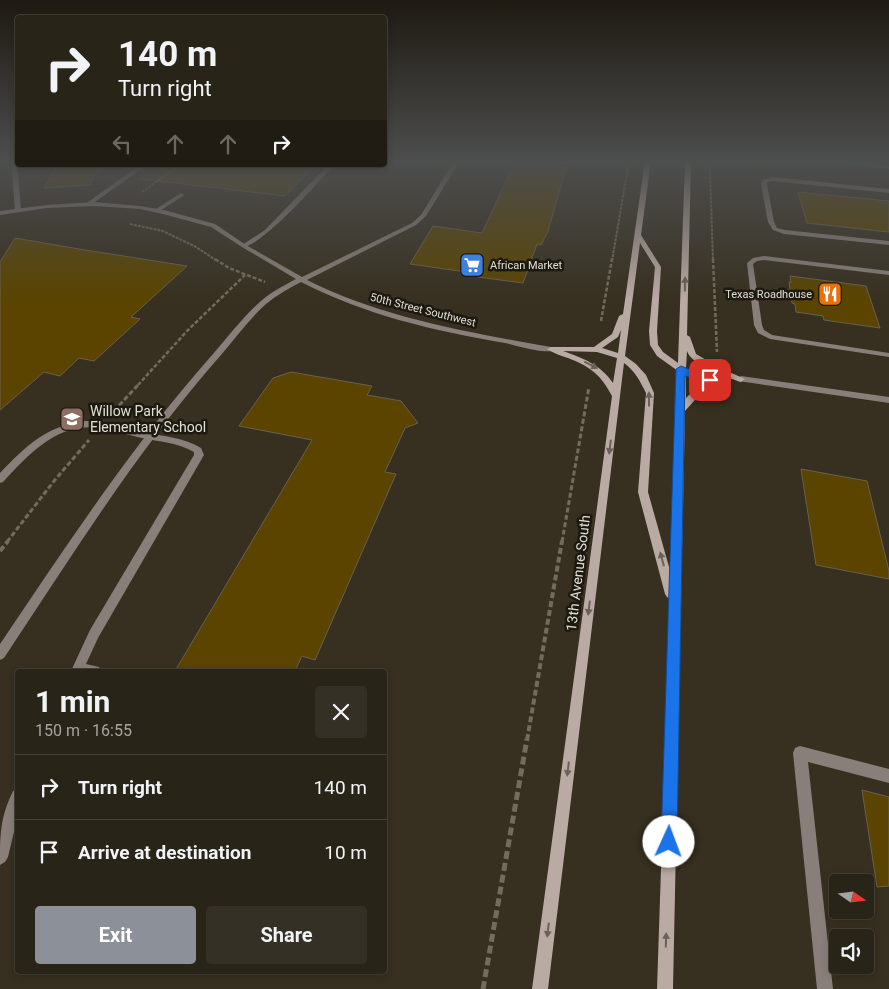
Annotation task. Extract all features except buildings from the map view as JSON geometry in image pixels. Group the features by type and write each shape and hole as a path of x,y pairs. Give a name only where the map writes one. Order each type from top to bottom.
{"main road":[{"name":"13th Avenue South","path":"540,989 642,207"},
{"path":"665,989 687,207"},
{"path":"638,235 658,267 653,331 654,345 660,354 692,376 718,382"},
{"path":"597,348 614,335 629,304"},
{"path":"684,332 692,355 717,370 741,379"},
{"path":"551,349 597,348 621,357 634,366 645,380 650,394 643,492 675,606"},
{"path":"551,349 586,362 599,370 608,379 616,398"},
{"path":"680,413 690,396 703,386 741,379"}],"street":[{"name":"50th Street Southwest","path":"0,213 47,207"},
{"name":"50th Street Southwest","path":"144,207 215,226 244,246 302,278 339,297 373,310 409,321 457,332 551,349"},
{"path":"160,210 164,207"},
{"path":"244,246 267,232 291,207"},
{"path":"0,654 106,496 150,436 198,376 263,303 277,291 414,224 423,216 428,207"},
{"path":"768,207 771,222 775,228 784,232 889,243"},
{"path":"889,273 764,258 755,259 750,263 758,325 761,331 770,337 889,354"},
{"path":"741,379 889,400"},
{"path":"0,479 25,452 45,436 60,429 86,424 150,436 198,450 199,455 94,634 77,669"},
{"path":"825,989 800,753 889,776"},
{"path":"0,857 15,802"}],"path":[{"path":"600,328 621,207"},
{"path":"711,207 717,360"},
{"path":"122,223 163,231 196,247 229,268 267,283"},
{"path":"113,412 187,331 245,275"},
{"path":"482,989 590,384"},
{"path":"0,551 54,480 86,444"}],"place":[{"name":"African Market","path":"472,265"},
{"name":"Texas Roadhouse","path":"830,294"},
{"name":"Willow Park Elementary School","path":"72,419"}],"route":[{"path":"669,842 681,369 692,376 710,380"}]}
